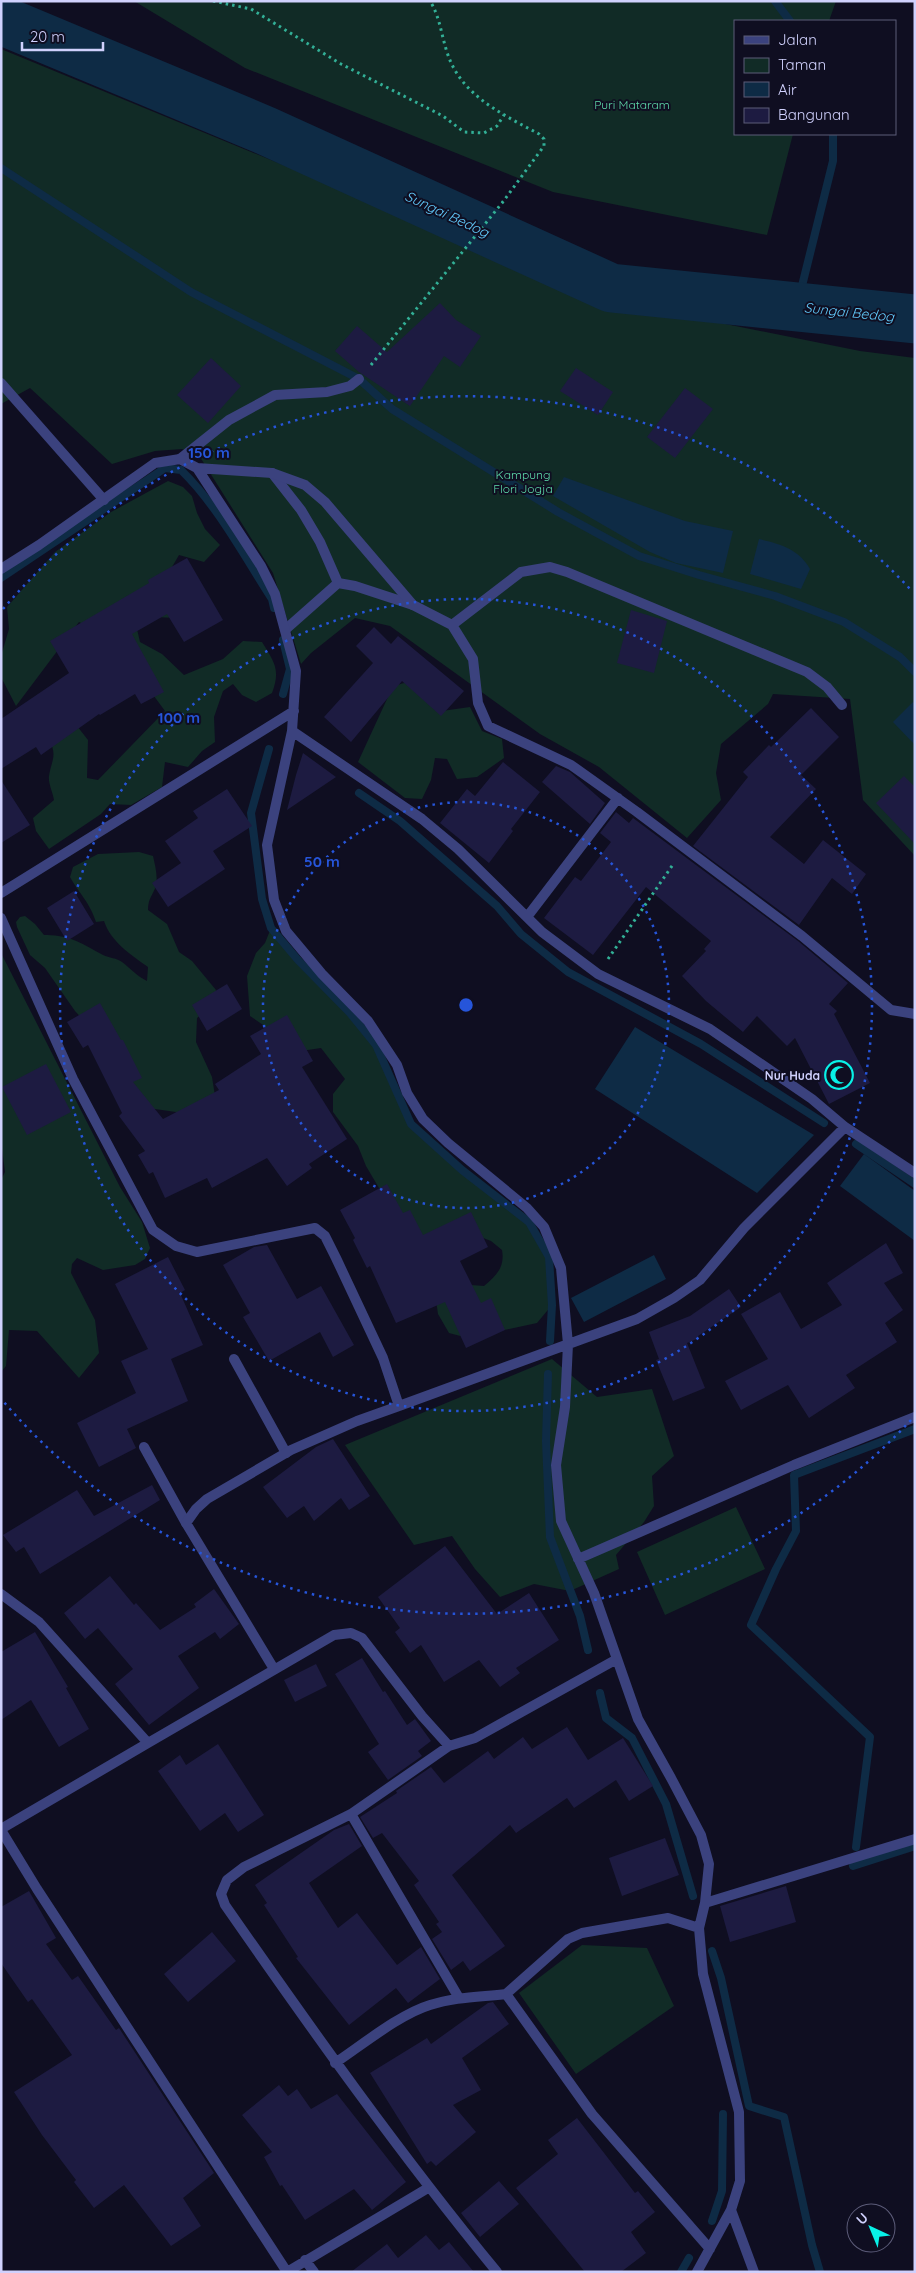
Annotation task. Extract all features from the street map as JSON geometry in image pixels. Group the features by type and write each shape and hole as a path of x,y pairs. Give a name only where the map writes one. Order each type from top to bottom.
{"street":[{"path":"1,569 155,464 180,460 229,420 275,395 327,392 350,386 359,380"},
{"path":"1,383 104,500"},
{"path":"180,460 198,468 272,473 305,485 325,502 413,605"},
{"path":"198,468 261,566 275,594 296,671 292,731 267,845 274,900 286,931 322,974 368,1021 397,1065 407,1093 423,1119 448,1143 527,1208 544,1227 561,1268 568,1344 565,1407 556,1465 560,1521 594,1593 638,1719 672,1778 701,1835 709,1864 705,1903 698,1928 703,1974 739,2112 740,2181 731,2210 697,2272"},
{"path":"272,473 301,510 320,542 338,583"},
{"path":"452,625 521,572 550,567 567,572 800,668 827,687 842,705"},
{"path":"286,629 338,583"},
{"path":"338,583 355,586 413,605 452,625 473,659 478,703 488,726 571,764 802,936 891,1010 915,1014"},
{"path":"1,893 294,711"},
{"path":"292,731 422,819 458,849 542,932 598,974 710,1029 812,1099 845,1127 915,1174"},
{"path":"527,918 618,798"},
{"path":"1,918 73,1079 153,1230 176,1246 197,1252 315,1228 325,1236 336,1258 383,1358 399,1406"},
{"path":"186,1523 196,1509 207,1499 286,1454 357,1421 637,1319 674,1298 700,1280 744,1228 845,1127"},
{"path":"234,1359 286,1454"},
{"path":"578,1558 794,1465 915,1417"},
{"path":"144,1447 186,1523 274,1669"},
{"path":"1,1594 39,1622 148,1743"},
{"path":"428,2188 287,2272 37,1889 1,1829 274,1669 334,1636 351,1633 362,1638 422,1716 450,1746"},
{"path":"497,2272 428,2188 335,2063 225,1905 221,1894 227,1880 244,1867 351,1814 450,1746 475,1738 617,1659"},
{"path":"351,1814 459,1998"},
{"path":"705,1903 915,1839"},
{"path":"335,2063 409,2014 428,2005 459,1998 506,1994 568,1939 582,1933 668,1918 698,1928"},
{"path":"506,1994 592,2114 710,2249"},
{"path":"731,2210 754,2272"},
{"path":"305,2260 314,2272"}],"path":[{"path":"213,1 251,9 341,64 443,116 464,132 484,133 497,126 504,115"},
{"path":"359,380 502,203 544,146 539,134 476,97 459,78 447,53 441,23 430,1"},
{"path":"598,974 684,849"}],"green space":[{"name":"Puri Mataram","path":"134,1 836,1 829,20 734,20 734,135 793,135 767,235 553,192 245,68"},
{"name":"Kampung Flori Jogja","path":"1,49 317,179 586,296 860,351 915,358 915,856 863,800 850,699 773,694 768,704 721,744 716,773 721,800 687,838 599,767 540,734 390,626 355,618 311,653 301,664 273,573 200,457 182,449 155,451 112,464 30,388 1,404"},
{"path":"168,481 183,487 192,496 197,513 205,529 220,545 204,562 179,555 172,567 176,618 134,616 140,642 162,654 184,675 223,659 243,641 262,642 275,666 275,685 272,693 256,702 242,695 233,684 223,691 214,717 215,742 202,751 188,767 165,762 162,787 131,805 110,804 101,814 49,849 36,831 33,818 54,800 49,779 53,750 49,741 77,726 88,740 87,778 98,780 165,711 111,638 79,622 16,706 1,677 1,656 9,629 7,607 55,552 111,512"},
{"path":"408,682 442,711 470,707 482,731 502,739 504,758 477,777 457,779 447,759 435,758 431,780 422,799 405,798 358,762 393,686"},
{"path":"139,852 153,856 156,871 156,886 148,910 167,924 179,952 192,961 216,990 213,1005 197,1018 196,1042 212,1077 215,1096 191,1122 176,1112 120,1104 90,1027 75,1011 45,968 30,955 16,922 20,917 25,916 44,935 61,936 89,947 103,955 120,961 147,981 148,967 116,941 104,921 96,922 87,903 70,877 73,867 98,854"},
{"path":"271,928 298,960 350,1013 376,1045 411,1124 462,1170 529,1222 549,1257 552,1305 537,1323 468,1338 449,1333 438,1314 436,1300 471,1285 484,1286 493,1278 501,1266 502,1250 491,1241 478,1236 420,1245 392,1210 366,1166 358,1146 333,1112 333,1094 345,1079 321,1048 301,1051 250,1016 247,976 256,953 265,943"},
{"path":"1,953 120,1187 142,1222 150,1248 145,1259 135,1265 103,1270 77,1258 72,1264 71,1273 95,1320 99,1353 79,1378 37,1331 9,1330 6,1366 1,1372 1,1180 5,1172 1,1141"},
{"path":"552,1359 597,1397 652,1389 674,1456 652,1476 654,1506 644,1522 616,1555 619,1569 570,1591 534,1584 500,1597 475,1569 452,1536 414,1545 345,1445"},
{"path":"736,1507 765,1569 665,1615 637,1552"},
{"path":"582,1945 647,1948 674,2006 576,2074 519,1993"}],"water":[{"path":"564,477 685,521 733,531 723,573 676,563 650,552 553,496"},
{"path":"759,539 788,548 806,562 810,569 801,589 750,574"},
{"path":"913,702 915,704 915,745 893,722"},
{"path":"635,1027 814,1135 757,1193 595,1089"},
{"path":"864,1154 915,1191 915,1241 840,1186"},
{"path":"654,1255 666,1279 584,1322 571,1298"}],"building":[{"path":"440,303 456,320 481,336 460,367 444,356 410,406 359,372 335,351 357,326 387,352"},
{"path":"211,358 241,386 208,423 177,395"},
{"path":"576,368 613,392 598,415 560,391"},
{"path":"685,388 713,409 675,458 647,437"},
{"path":"187,558 223,620 184,642 167,614 132,634 164,692 141,704 135,694 99,714 41,755 36,747 1,769 1,719 69,673 50,641 149,583 148,580"},
{"path":"631,610 667,621 654,673 617,663"},
{"path":"374,627 391,644 398,636 464,691 441,716 402,681 351,742 324,717 373,663 356,646"},
{"path":"811,708 839,737 801,775 816,789 770,837 804,864 823,840 866,874 852,894 832,878 799,925 693,846 748,777 743,772 769,745 771,747"},
{"path":"303,753 336,777 287,810 296,775"},
{"path":"503,762 540,792 511,829 513,831 489,863 440,823 467,789 475,796"},
{"path":"556,766 570,772 605,803 590,824 542,782"},
{"path":"904,776 915,787 915,844 876,803"},
{"path":"1,780 30,825 1,843"},
{"path":"227,789 252,826 213,851 225,869 168,907 152,883 181,863 165,841 198,818 193,811"},
{"path":"616,812 629,823 633,818 798,941 848,983 829,1004 837,1011 834,1014 870,1083 829,1104 795,1038 787,1046 757,1016 743,1032 706,1001 682,976 706,951 704,949 711,941 646,887 593,955 544,918 575,877 581,881 611,842 600,833"},
{"path":"74,891 94,924 67,941 47,908"},
{"path":"227,984 242,1009 207,1031 192,1005"},
{"path":"100,1003 121,1040 123,1040 142,1078 133,1082 163,1119 219,1090 215,1084 261,1054 250,1036 287,1015 313,1061 302,1067 347,1139 309,1164 312,1168 287,1186 267,1158 212,1188 207,1178 165,1198 153,1172 149,1174 138,1155 145,1151 119,1116 122,1113 88,1045 83,1048 67,1022"},
{"path":"46,1064 71,1112 27,1135 2,1087"},
{"path":"387,1184 403,1213 410,1210 423,1235 471,1212 488,1247 460,1261 481,1303 491,1298 505,1330 466,1348 445,1302 396,1323 370,1266 367,1268 353,1240 355,1238 340,1210"},
{"path":"886,1243 903,1273 884,1283 903,1310 885,1323 897,1342 846,1375 855,1388 809,1418 788,1385 741,1410 725,1381 768,1359 741,1314 780,1292 801,1329 842,1305 827,1283"},
{"path":"267,1245 297,1299 321,1286 354,1345 333,1357 320,1332 269,1361 243,1317 250,1313 223,1265 254,1247"},
{"path":"168,1257 185,1290 180,1293 203,1345 171,1359 188,1401 127,1429 136,1448 99,1467 77,1423 136,1393 121,1361 148,1349 115,1284"},
{"path":"729,1289 741,1307 698,1336 699,1338 687,1343 705,1388 673,1401 656,1360 659,1359 649,1332 690,1316"},
{"path":"333,1439 370,1496 349,1510 341,1498 314,1521 304,1506 287,1518 263,1487 316,1447"},
{"path":"152,1485 160,1500 40,1574 24,1547 16,1552 3,1535 77,1490 94,1516"},
{"path":"445,1546 497,1614 529,1593 559,1640 516,1668 520,1673 500,1687 479,1660 444,1682 421,1645 410,1653 395,1632 400,1628 378,1597"},
{"path":"110,1576 134,1605 136,1603 160,1630 196,1607 194,1604 214,1589 239,1624 220,1639 215,1632 178,1656 199,1688 149,1725 115,1684 133,1669 98,1628 85,1639 64,1613"},
{"path":"35,1632 68,1687 66,1688 89,1729 59,1747 31,1700 1,1720 1,1652"},
{"path":"362,1658 383,1692 385,1691 407,1725 415,1719 431,1741 418,1751 422,1756 388,1780 368,1752 379,1744 335,1674"},
{"path":"316,1664 327,1686 295,1702 284,1680"},
{"path":"567,1727 588,1760 623,1738 653,1786 629,1801 616,1780 574,1808 567,1798 516,1833 510,1825 452,1875 505,1946 470,1971 463,1961 451,1970 432,1939 442,1932 436,1924 439,1922 414,1885 419,1881 382,1833 373,1838 360,1817 397,1793 396,1791 431,1767 444,1783 488,1751 494,1759 523,1737 532,1749"},
{"path":"218,1744 264,1815 238,1832 225,1813 200,1831 158,1771 180,1755 186,1765"},
{"path":"349,1824 362,1846 309,1883 338,1928 357,1913 397,1965 421,1947 440,1979 408,2003 396,1988 349,2025 296,1958 298,1957 264,1905 267,1903 255,1885 334,1830"},
{"path":"665,1838 679,1875 622,1896 609,1858"},
{"path":"786,1886 796,1922 730,1942 720,1906"},
{"path":"29,1891 56,1938 46,1944 72,1980 78,1976 116,2030 119,2028 214,2173 183,2198 201,2226 171,2246 124,2185 94,2208 74,2182 76,2180 42,2135 14,2092 72,2055 32,1999 28,2002 1,1963 1,1907"},
{"path":"212,1932 236,1961 188,2002 164,1974"},
{"path":"493,2002 509,2024 462,2058 481,2090 453,2105 476,2132 436,2166 431,2161 427,2164 370,2073 427,2038 431,2044 488,2003"},
{"path":"279,2085 288,2096 297,2089 311,2109 337,2094 406,2182 372,2210 354,2189 305,2220 282,2185 280,2186 264,2157 272,2152 242,2115"},
{"path":"577,2118 635,2193 638,2191 655,2212 631,2232 646,2253 621,2272 585,2272 516,2188 558,2154 548,2140"},
{"path":"499,2181 519,2204 480,2237 461,2213"},
{"path":"426,2235 439,2250 449,2242 474,2272 351,2272 387,2244 398,2258"}],"waterway":[{"path":"775,1 789,20"},
{"name":"Sungai Bedog","path":"1,20 264,130 611,288 915,319"},
{"path":"797,306 833,161 833,135"},
{"path":"1,168 191,292 359,379 392,409 558,512 639,556 775,596 844,622 900,657 915,672"},
{"path":"1,578 165,468 181,470 207,499 272,599 274,608"},
{"path":"283,640 290,669 283,694"},
{"path":"269,749 251,813 262,899 271,928 298,960 350,1013 376,1045 411,1124 462,1170 529,1222 549,1257 552,1305 550,1341"},
{"path":"359,793 400,821 497,906 521,934 568,972 701,1044 824,1123"},
{"path":"856,1144 915,1184"},
{"path":"548,1374 546,1441 550,1537 580,1616 588,1650"},
{"path":"856,1847 870,1737 751,1625 776,1569 796,1531 794,1475 915,1429"},
{"path":"600,1693 606,1718 632,1738 666,1804 693,1896"},
{"path":"853,1866 915,1846"},
{"path":"712,1951 721,1978 749,2106 784,2117 812,2245 820,2272"},
{"path":"712,2221 722,2191 723,2114"},
{"path":"681,2272 689,2258"}],"place":[{"name":"Nur Huda","path":"839,1075"}]}
